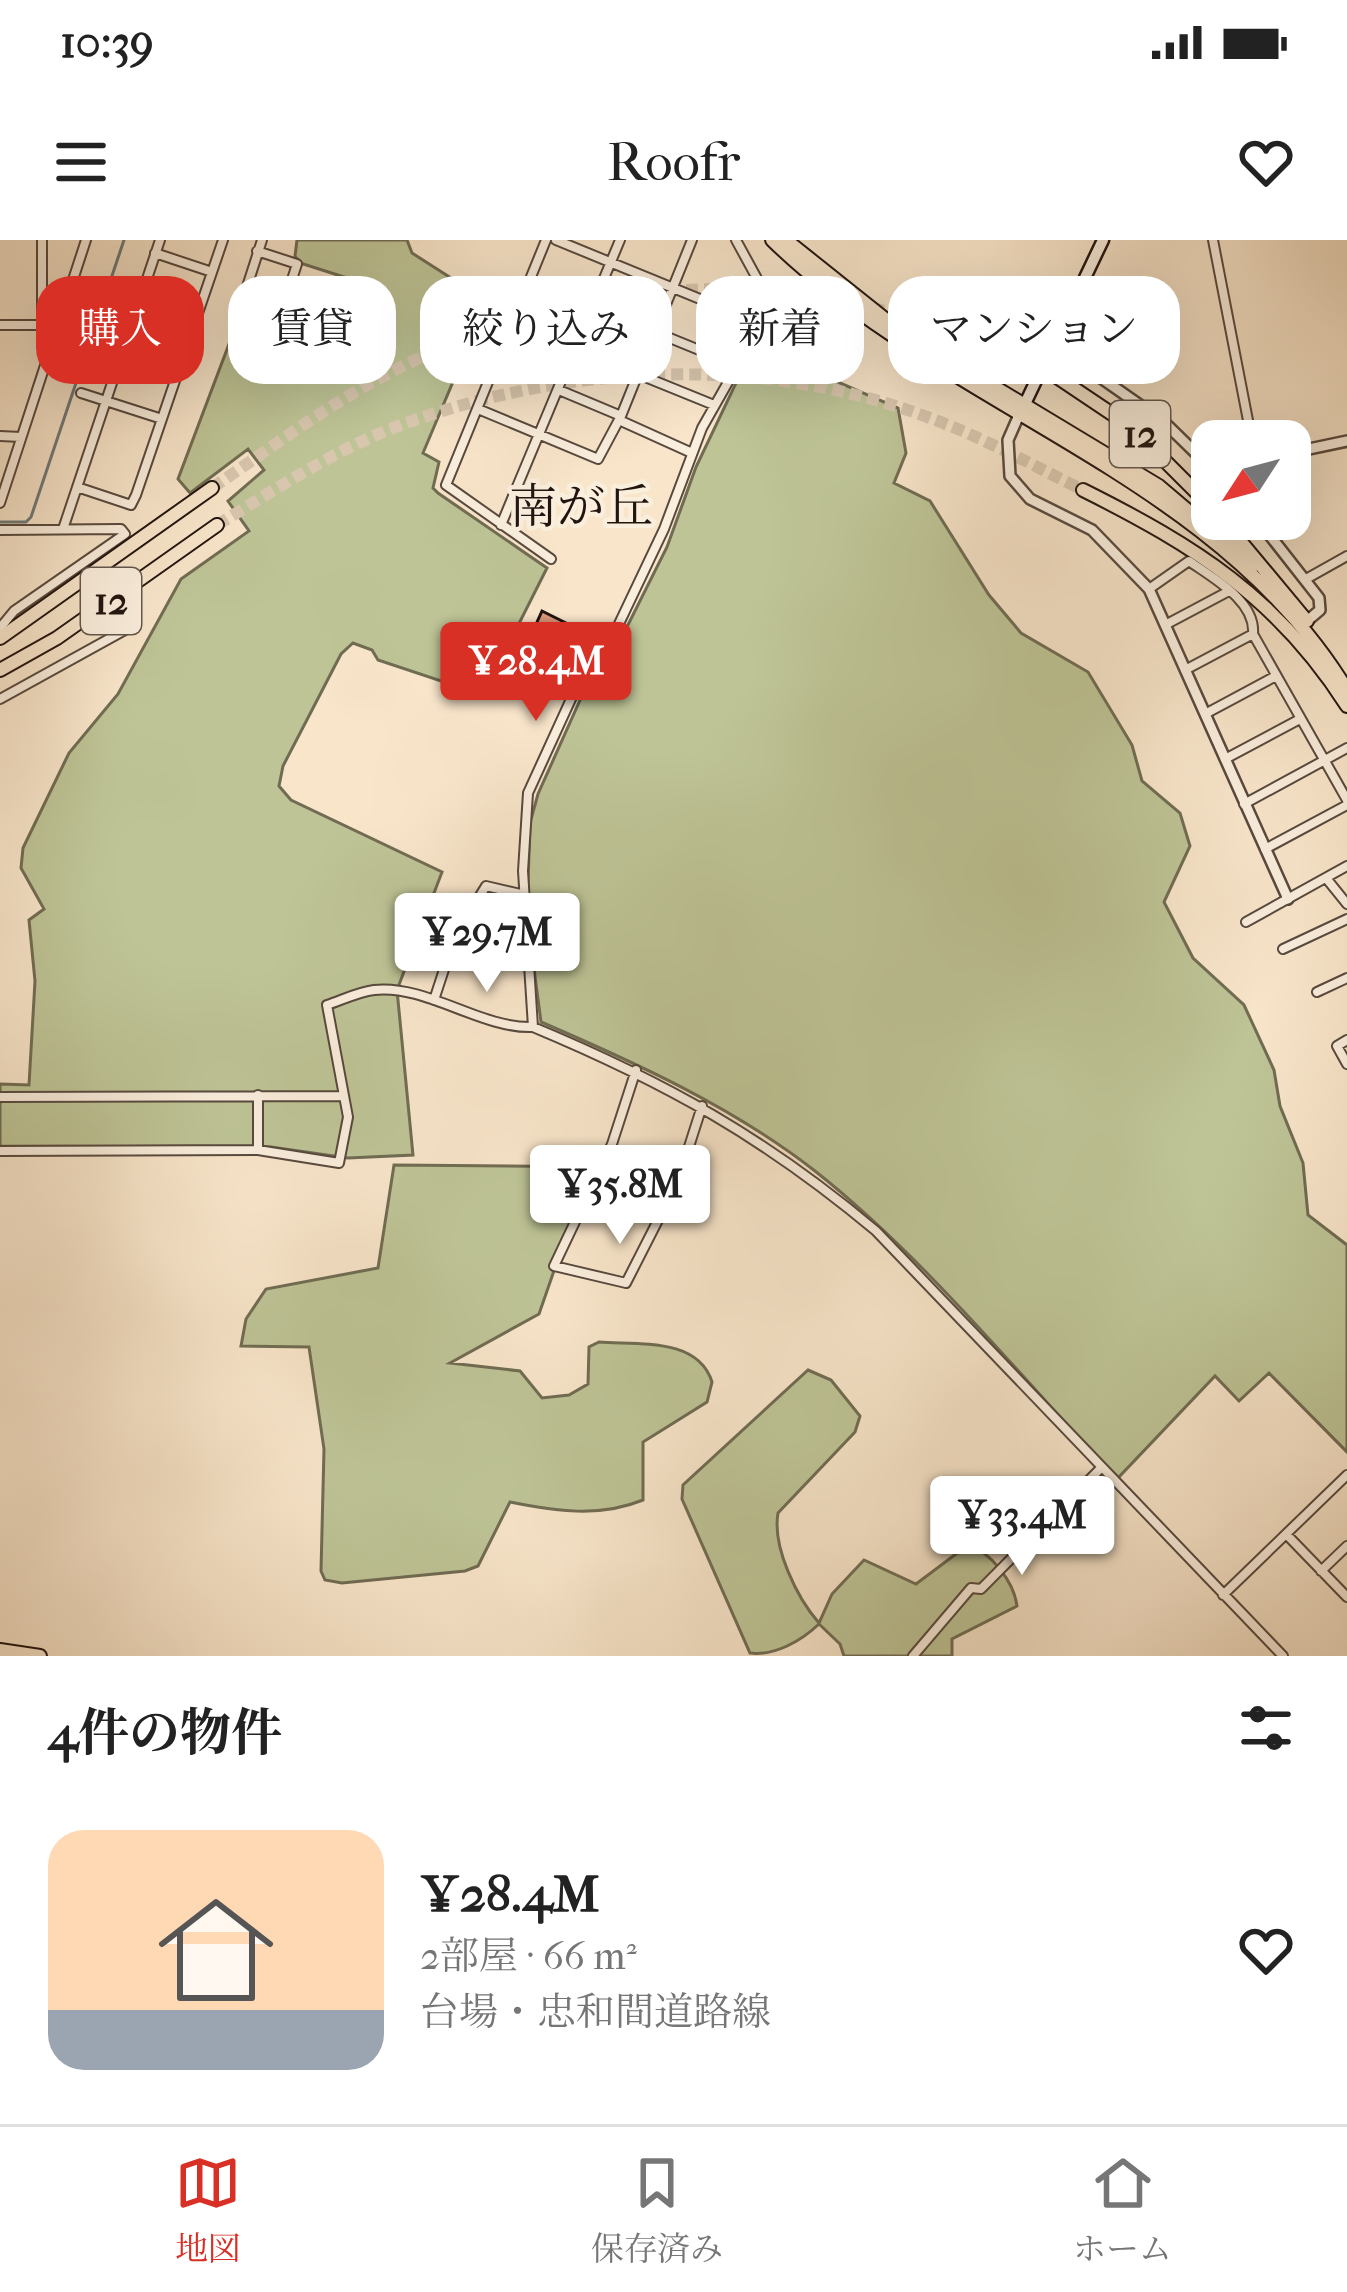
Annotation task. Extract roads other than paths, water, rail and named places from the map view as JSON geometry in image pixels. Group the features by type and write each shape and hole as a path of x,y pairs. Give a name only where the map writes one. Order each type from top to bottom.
{"main road":[{"name":"12","path":"772,240 891,337 1129,467 1190,508 1347,676"},
{"name":"12","path":"785,240 882,318 1021,411"},
{"path":"1086,276 1103,240"},
{"path":"1021,411 1035,384"},
{"name":"12","path":"1067,384 1130,426 1191,487"},
{"name":"12","path":"0,638 212,488"},
{"name":"12","path":"1083,490 1213,561 1299,625 1347,706"},
{"name":"12","path":"0,670 57,638 217,525"},
{"name":"12","path":"1237,540 1347,690"},
{"path":"0,1650 40,1656"}],"street":[{"path":"42,240 42,276"},
{"path":"75,276 86,240"},
{"path":"63,529 160,240"},
{"path":"77,487 131,505 223,240"},
{"path":"250,276 262,240"},
{"path":"532,276 546,240"},
{"path":"556,240 696,298"},
{"path":"605,276 620,240"},
{"path":"672,294 692,240"},
{"path":"736,240 756,276"},
{"path":"1213,240 1248,420"},
{"path":"257,251 297,264 293,276"},
{"path":"155,253 212,272"},
{"path":"0,325 36,325"},
{"path":"0,503 39,384"},
{"path":"488,384 446,485 551,559"},
{"path":"501,525 561,384"},
{"path":"478,409 598,458 634,384"},
{"path":"663,384 714,405"},
{"path":"533,1027 524,895 528,793 594,655 617,628 726,384"},
{"path":"1111,384 1145,407 1191,450"},
{"path":"559,389 692,453"},
{"path":"81,393 162,419"},
{"path":"1021,411 1006,451 1010,476 1018,489 1092,530 1149,589 1288,899"},
{"path":"0,436 21,436"},
{"path":"1311,449 1347,441"},
{"path":"0,530 121,529 125,534 14,610 0,628"},
{"path":"1274,540 1321,604 1299,625"},
{"path":"1306,579 1347,556"},
{"path":"1149,589 1190,561 1229,591 1254,625 1253,634 1347,802 1265,849"},
{"path":"1165,625 1229,591"},
{"path":"0,699 125,630"},
{"path":"1185,670 1253,634"},
{"path":"1204,714 1276,676"},
{"path":"1225,760 1300,718"},
{"path":"1244,804 1347,748"},
{"path":"1246,922 1347,866"},
{"path":"1326,878 1347,904"},
{"path":"434,1000 455,936 486,886 524,895"},
{"path":"1282,950 1347,919"},
{"path":"1317,992 1347,978"},
{"path":"0,1151 258,1150 339,1163 348,1117 327,1005 377,989 434,1000 517,1028 533,1027 636,1070 761,1141 876,1232 1283,1656"},
{"path":"1347,1040 1337,1046 1347,1064"},
{"path":"636,1070 604,1162 554,1266 626,1283 672,1194 702,1106"},
{"path":"258,1095 258,1150"},
{"path":"0,1097 344,1096"},
{"path":"604,1162 672,1194"},
{"path":"913,1656 971,1588 981,1589 1100,1469"},
{"path":"1223,1595 1347,1475"},
{"path":"1286,1534 1347,1597"},
{"path":"1322,1571 1347,1546"}],"waterway":[{"path":"0,522 26,522 31,517 124,240"}],"tunnel":[{"path":"212,488 332,406 406,364 466,338 590,302 696,290"},
{"path":"872,308 888,312"},
{"path":"217,525 330,458 401,425 531,389 668,374 804,384 871,399 954,427 1083,490"}],"district":[{"name":"南が丘","path":"581,507"}]}
